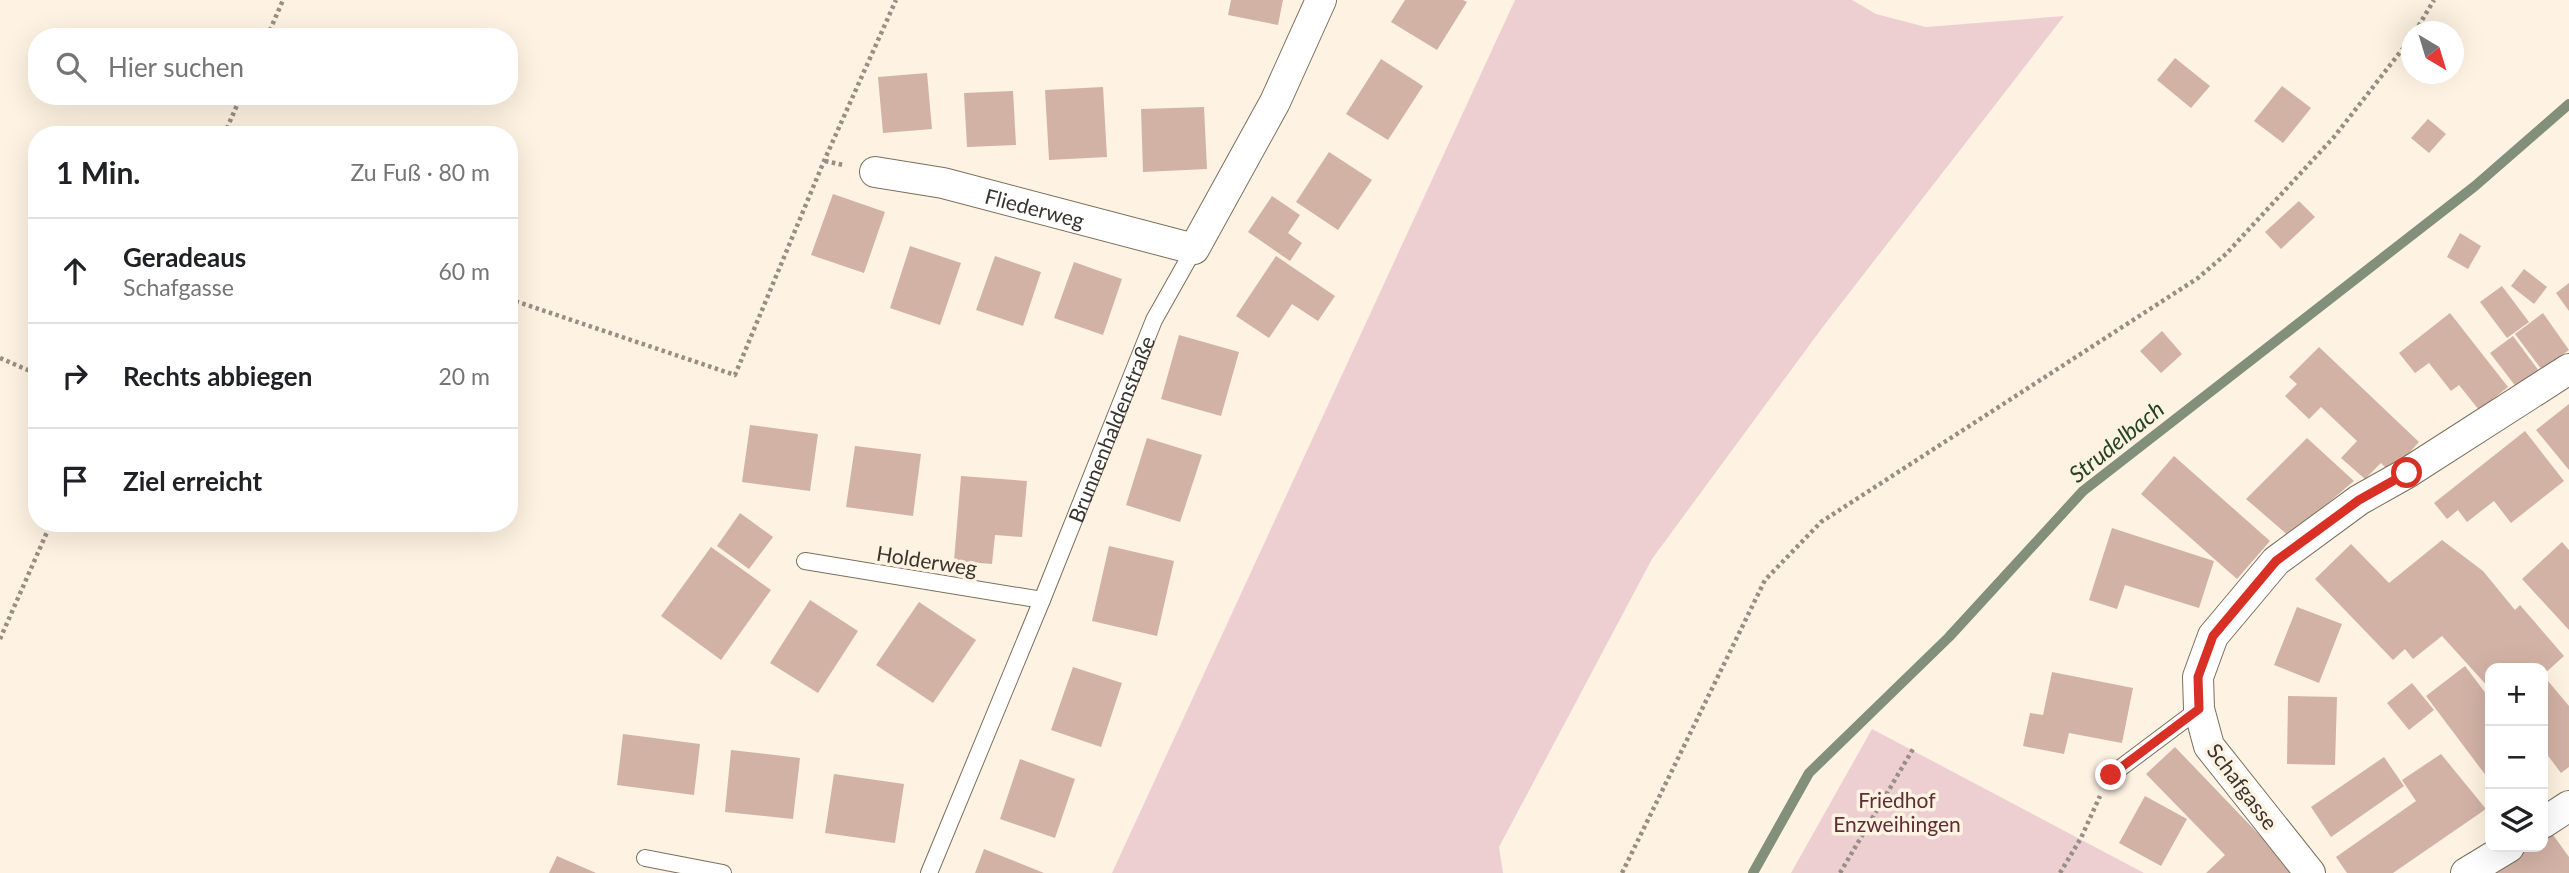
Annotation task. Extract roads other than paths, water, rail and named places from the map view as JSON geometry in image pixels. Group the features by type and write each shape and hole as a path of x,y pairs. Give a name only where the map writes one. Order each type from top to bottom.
{"street":[{"name":"Brunnenhaldenstraße","path":"1194,248 1275,102 1321,0"},
{"name":"Fliederweg","path":"875,172 943,183 1194,248"},
{"name":"Schafgasse","path":"2310,873 2209,746 2199,709 2198,677 2213,636 2276,561 2359,500 2407,473 2569,369"},
{"path":"2466,873 2501,852"}],"lane":[{"name":"Brunnenhaldenstraße","path":"929,873 1154,320 1194,248"},
{"name":"Holderweg","path":"805,561 1042,600"},
{"path":"2111,775 2199,709"},
{"path":"645,858 723,873"}],"waterway":[{"name":"Strudelbach","path":"1753,873 1809,773 1949,637 2083,491 2475,186 2569,104"}],"park label":[{"name":"Friedhof Enzweihingen","path":"1897,811"}]}
